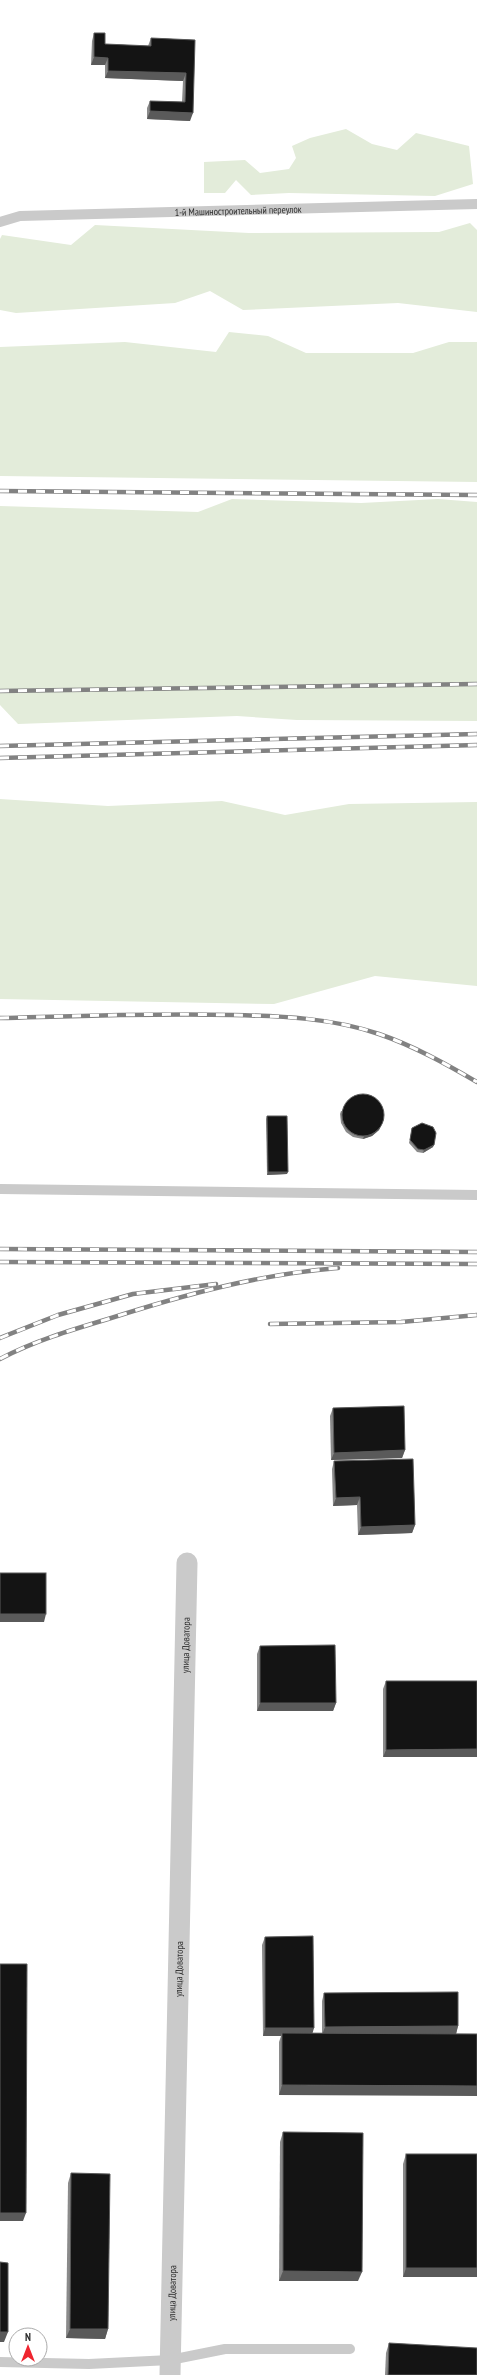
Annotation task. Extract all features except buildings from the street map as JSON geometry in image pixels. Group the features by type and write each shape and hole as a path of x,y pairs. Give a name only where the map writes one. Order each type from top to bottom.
{"street":[{"name":"улица Доватора","path":"170,2367 187,1563"}],"lane":[{"name":"1-й Машиностроительный переулок","path":"0,222 20,216 477,204"},
{"path":"0,1189 477,1195"},
{"path":"0,2362 170,2367 225,2349 350,2349"}],"green space":[{"path":"346,129 372,144 397,150 416,133 469,146 473,184 435,196 289,193 251,195 236,180 225,193 204,193 204,162 245,160 260,173 289,169 296,158 292,146 310,138"},
{"path":"470,223 477,230 477,312 398,303 243,310 210,291 175,303 16,313 0,310 0,239 2,235 71,245 95,225 249,233 439,232"},
{"path":"229,332 268,336 306,353 413,353 449,342 477,342 477,482 0,476 0,347 125,342 216,352"},
{"path":"232,499 361,503 438,499 477,502 477,721 297,720 237,716 18,724 0,705 0,506 198,512"},
{"path":"0,799 108,806 222,801 285,815 349,804 477,802 477,986 375,976 274,1004 0,999"}],"railway":[{"path":"0,491 477,495"},
{"path":"0,691 477,684"},
{"path":"0,746 477,734"},
{"path":"0,758 477,745"},
{"path":"0,1018 204,1014 270,1016 325,1021 343,1024 379,1034 405,1044 477,1082"},
{"path":"0,1249 477,1252"},
{"path":"0,1262 477,1264"},
{"path":"0,1359 39,1341 136,1310 193,1294 251,1280 338,1268"},
{"path":"0,1338 58,1315 133,1294 216,1284"},
{"path":"270,1324 401,1322 477,1315"}]}
